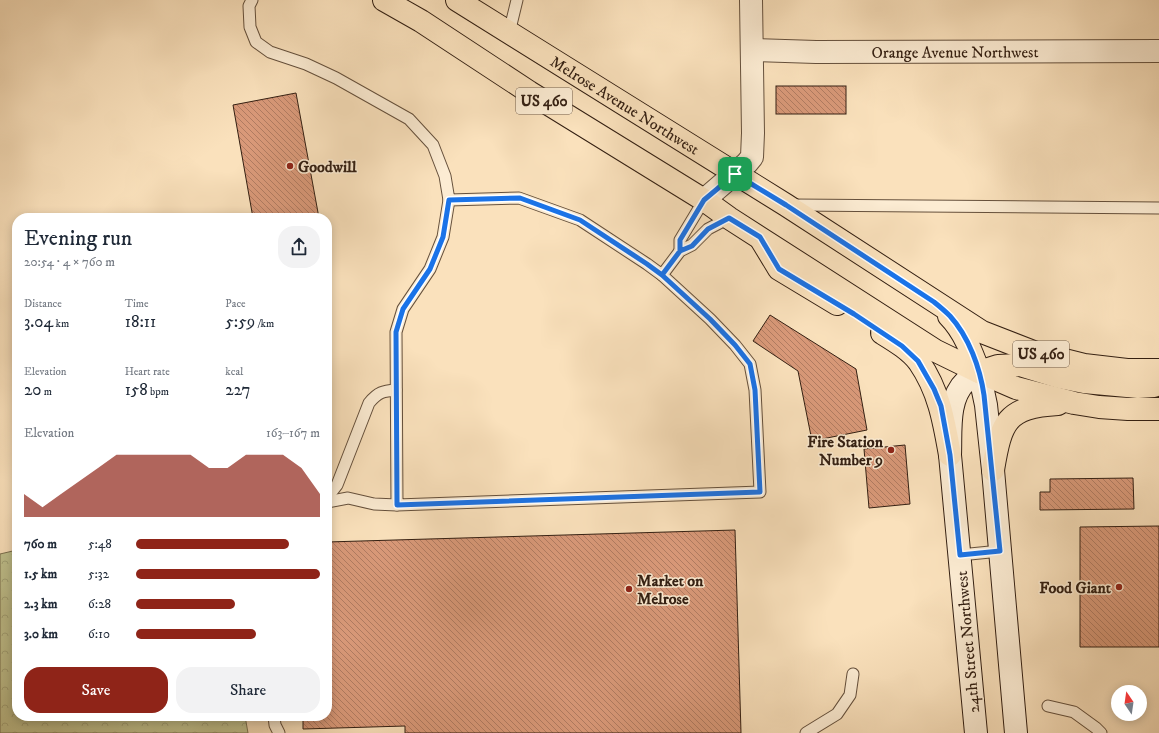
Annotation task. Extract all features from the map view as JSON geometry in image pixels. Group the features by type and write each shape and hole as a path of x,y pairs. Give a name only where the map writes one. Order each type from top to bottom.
{"main road":[{"name":"US 460","path":"384,0 421,21 529,92 704,200 729,218 936,351 1016,388 1074,403 1099,407 1159,409"},
{"name":"Melrose Avenue Northwest","path":"457,0 786,205 982,332 1036,353 1084,365 1127,370 1159,370"},
{"path":"704,200 735,174 752,157 751,0"},
{"name":"Orange Avenue Northwest","path":"752,50 816,52 1159,51"},
{"path":"760,237 779,269 854,314 902,346 918,361 934,389 941,406 950,455"},
{"path":"934,302 951,317 961,331 979,372 986,405 1016,733"},
{"path":"979,372 998,366 1020,365 1058,377 1084,382 1138,387 1154,386 1159,382"},
{"name":"24th Street Northwest","path":"976,733 950,455 952,410 956,395 966,381 979,372"},
{"path":"993,470 998,442 1002,429 1007,421 1025,409 1037,405 1074,403"}],"lane":[{"path":"252,0 249,6 250,27 256,42 270,52 306,64 336,78 409,119 432,145 445,176 449,200 443,237 430,269 403,309 396,332 397,505"},
{"path":"509,33 517,0"},
{"path":"332,501 348,498 374,504 397,505 760,492 755,390 750,364 735,345 710,319 662,275 580,220 520,198 449,200"},
{"path":"680,251 680,240 704,200"},
{"path":"786,205 1159,208"},
{"path":"662,275 680,251 692,246 708,229 729,218"},
{"path":"332,492 337,485 369,403 376,395 386,391 396,390"},
{"path":"960,555 1000,551"},
{"path":"806,733 837,714 850,695 853,674"},
{"path":"1048,706 1074,712 1101,733"},
{"path":"275,721 279,733"}],"green space":[{"path":"12,551 12,721 246,721 248,733 0,733 0,554"}],"building":[{"path":"776,86 846,86 846,114 776,114"},
{"path":"296,93 318,213 252,213 233,105"},
{"path":"770,315 856,369 867,430 812,441 798,371 753,341"},
{"path":"905,445 910,504 869,508 864,449"},
{"path":"1133,478 1134,509 1040,510 1040,492 1050,492 1050,479"},
{"name":"Food Giant","path":"1159,526 1159,647 1080,647 1080,527"},
{"path":"735,530 741,733 405,733 405,726 303,729 303,721 332,721 332,542"}],"place":[{"name":"Goodwill","path":"290,166"},
{"name":"Fire Station Number 9","path":"891,450"},
{"name":"Food Giant","path":"1119,587"},
{"name":"Market on Melrose","path":"629,589"}],"route":[{"path":"735,174 704,200 680,240 680,251 662,275 580,220 520,198 449,200 443,237 430,269 403,309 396,332 397,505 760,492 755,390 750,364 735,345 710,319 662,275 680,251 692,246 708,229 729,218 760,237 779,269 854,314 902,346 918,361 934,389 941,406 950,455 960,555 1000,551 986,405 979,372 961,331 951,317 934,302 786,205 735,174"}]}
